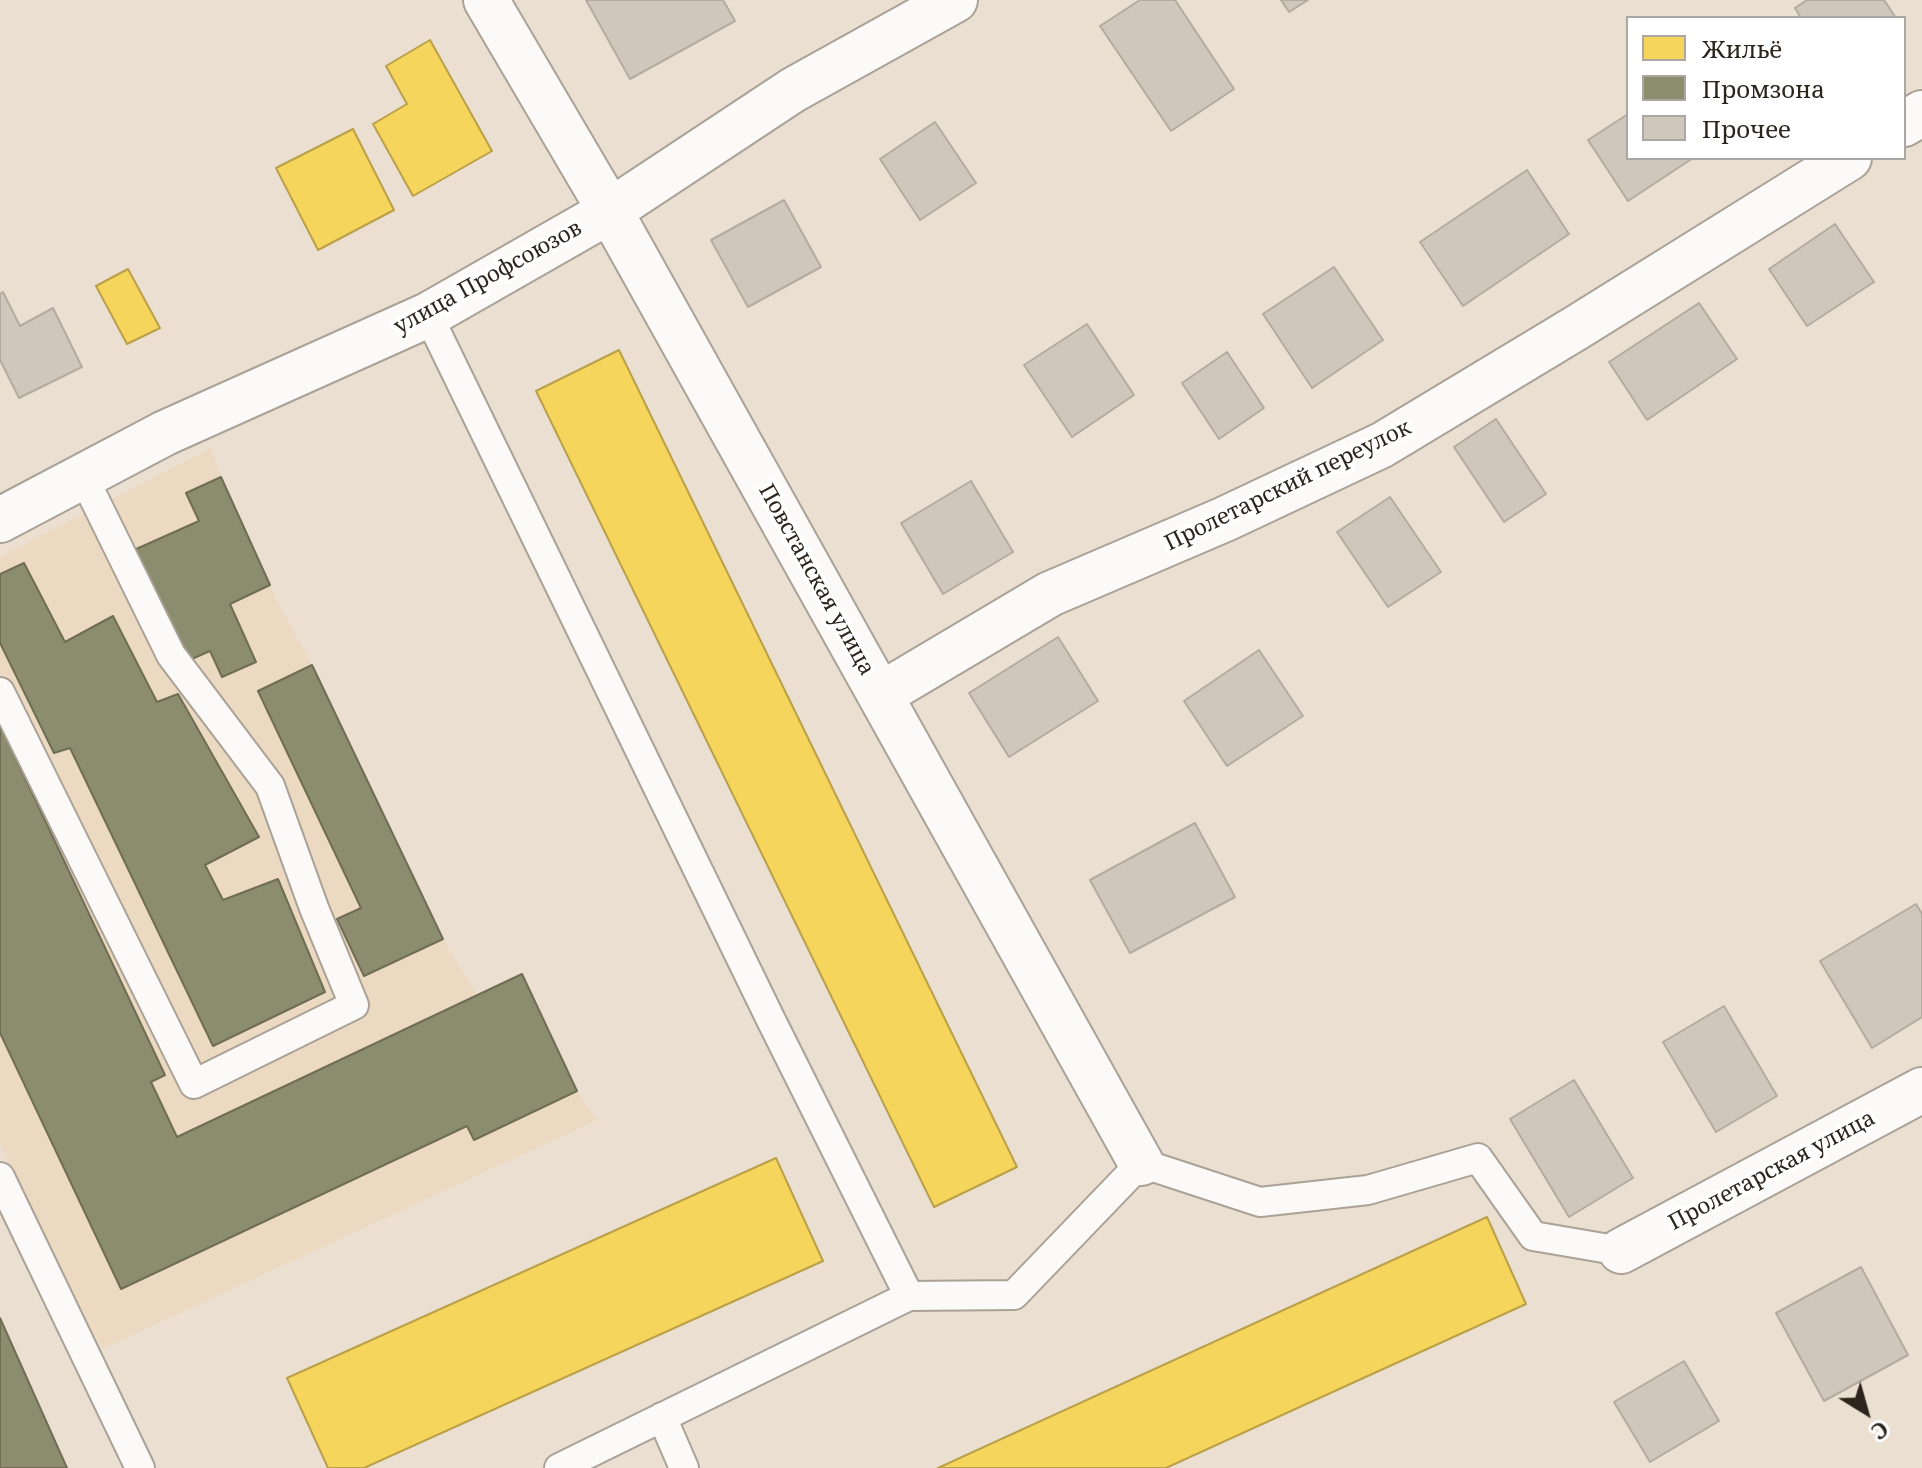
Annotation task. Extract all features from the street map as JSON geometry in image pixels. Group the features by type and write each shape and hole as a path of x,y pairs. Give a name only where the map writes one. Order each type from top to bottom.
{"street":[{"name":"Повстанская улица","path":"486,0 610,211 1141,1163"},
{"name":"улица Профсоюзов","path":"0,520 165,433 428,315 610,211 793,90 955,0"},
{"name":"Пролетарский переулок","path":"880,695 1050,594 1225,519 1382,445 1846,160"},
{"name":"Пролетарская улица","path":"1621,1251 1922,1090"}],"lane":[{"path":"428,315 909,1296"},
{"path":"0,692 194,1084 354,1005 314,908 270,786 171,655 83,476"},
{"path":"559,1468 909,1296 1014,1295 1141,1163 1260,1202 1368,1190 1478,1158 1533,1236 1621,1251"},
{"path":"0,1177 140,1468"},
{"path":"662,1417 684,1468"}],"shaded area":[{"path":"211,448 277,601 312,665 443,939 477,995 522,974 577,1091 597,1120 102,1349 67,1285 0,1144 0,557"}],"building: Жильё":[{"path":"430,40 492,151 413,196 373,124 407,104 386,66"},
{"path":"353,129 394,210 318,250 276,168"},
{"path":"128,269 160,328 127,344 96,286"},
{"path":"619,350 1017,1167 934,1207 536,391"},
{"path":"776,1158 823,1261 364,1468 328,1468 287,1378"},
{"path":"1487,1217 1526,1304 1166,1468 938,1468"}],"building: Промзона":[{"path":"221,477 270,585 230,604 256,662 222,677 210,651 185,662 134,550 199,521 186,493"},
{"path":"24,563 65,642 113,616 157,702 178,694 259,837 205,865 223,900 278,879 325,992 213,1046 70,748 54,753 0,643 0,574"},
{"path":"312,665 443,939 364,976 337,919 361,908 258,691"},
{"path":"0,725 165,1075 151,1082 177,1137 522,974 577,1091 474,1140 467,1126 121,1289 0,1033"},
{"path":"0,1318 67,1468 0,1468"}],"building: Прочее":[{"path":"586,0 723,0 735,21 630,79"},
{"path":"1140,0 1175,0 1234,89 1171,131 1100,26"},
{"path":"1281,0 1308,0 1289,12"},
{"path":"1807,0 1884,0 1895,16 1800,16 1795,8"},
{"path":"1626,115 1626,160 1690,160 1628,201 1588,140"},
{"path":"935,122 976,183 920,220 880,159"},
{"path":"1527,170 1569,234 1463,306 1420,242"},
{"path":"784,200 821,267 748,307 711,240"},
{"path":"1835,224 1874,282 1807,326 1769,269"},
{"path":"1334,267 1383,340 1312,388 1263,314"},
{"path":"3,292 20,326 53,308 82,367 19,398 0,360 0,294"},
{"path":"1699,303 1737,359 1647,420 1609,362"},
{"path":"1087,324 1134,395 1072,437 1024,365"},
{"path":"1227,352 1264,408 1219,439 1182,383"},
{"path":"1496,419 1546,494 1504,522 1454,447"},
{"path":"971,481 1013,552 943,594 901,523"},
{"path":"1390,497 1441,572 1388,607 1337,532"},
{"path":"1058,637 1098,701 1009,757 969,693"},
{"path":"1259,650 1303,716 1227,766 1184,701"},
{"path":"1195,823 1235,897 1130,953 1090,880"},
{"path":"1916,904 1922,914 1922,1017 1872,1048 1820,961"},
{"path":"1724,1006 1777,1096 1716,1132 1663,1042"},
{"path":"1574,1080 1633,1178 1569,1217 1510,1119"},
{"path":"1861,1267 1908,1355 1824,1401 1776,1313"},
{"path":"1684,1361 1719,1421 1650,1462 1614,1402"}]}
